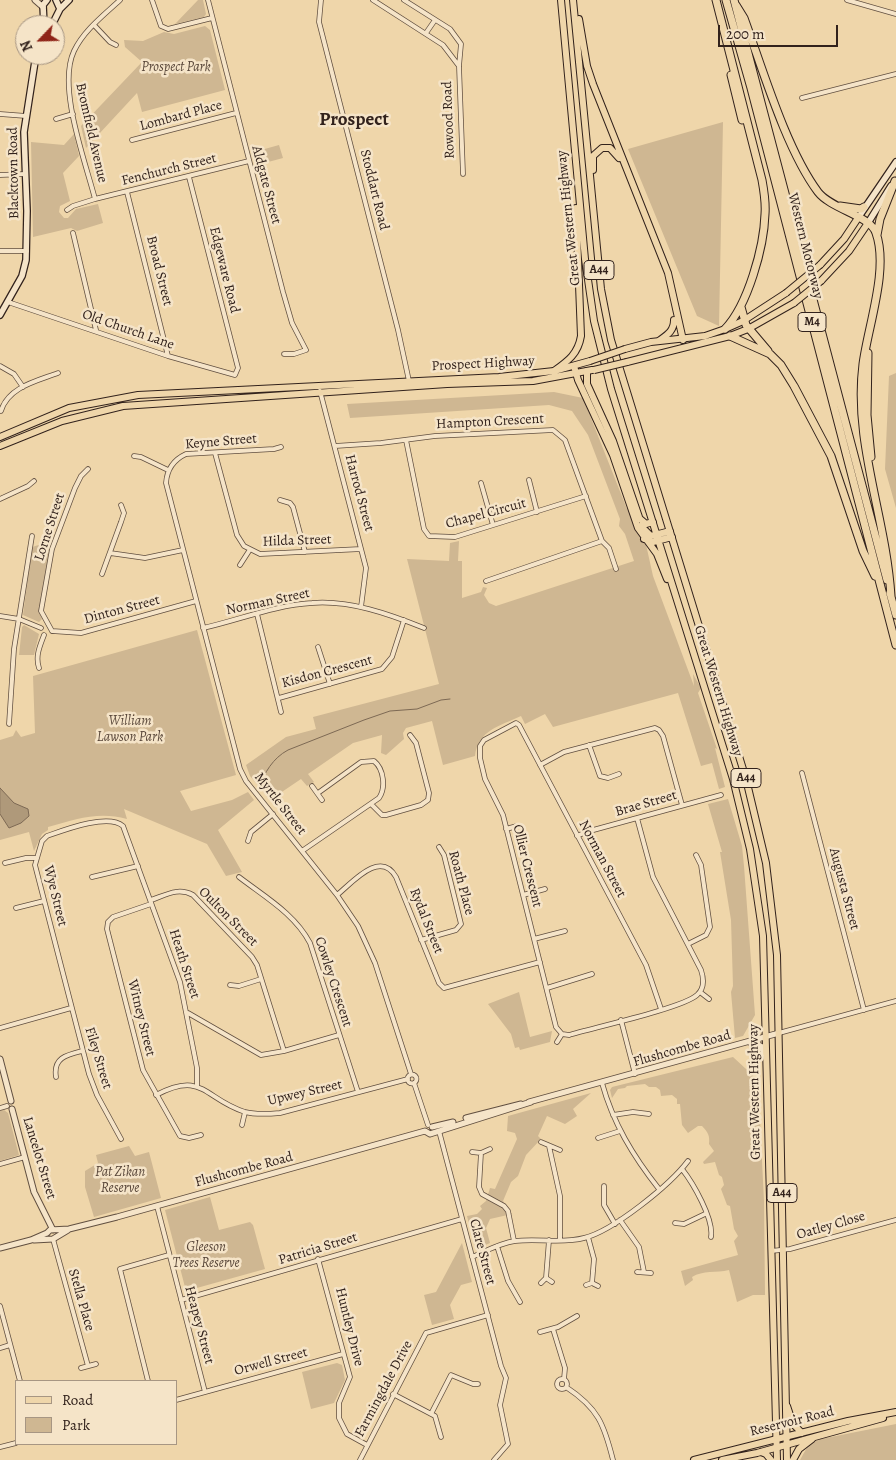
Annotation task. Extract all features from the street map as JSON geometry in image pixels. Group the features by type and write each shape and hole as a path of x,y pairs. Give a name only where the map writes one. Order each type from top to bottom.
{"highway":[{"path":"716,0 762,180 765,204 762,240 741,305 725,329"},
{"name":"Western Motorway","path":"726,0 756,106 896,644"},
{"path":"735,3 744,18 799,159 818,193 834,205 868,223 877,235"},
{"name":"Western Motorway","path":"735,3 896,615"},
{"path":"891,596 889,560 864,442 861,417 862,377 878,281 877,235 880,219 895,180"},
{"path":"834,205 861,209 864,207"},
{"path":"741,305 743,321 789,378 824,441 863,551 882,590"},
{"path":"730,336 770,354"}],"main road":[{"path":"44,15 47,0"},
{"path":"56,0 59,11"},
{"path":"57,15 69,0"},
{"name":"Great Western Highway","path":"561,0 584,259 594,321 611,389 732,779 750,849 763,936 777,1460"},
{"path":"574,0 587,66 668,274 683,340"},
{"name":"Great Western Highway","path":"574,0 601,289 612,340 758,824 773,909 777,955 779,1033 787,1460"},
{"path":"44,10 52,15 59,11"},
{"name":"Blacktown Road","path":"0,315 24,271 27,251 24,132 34,65"},
{"path":"574,141 580,145 586,136"},
{"path":"593,211 593,156 598,150 610,148 619,158 670,286 674,326 660,340"},
{"name":"Prospect Highway","path":"409,384 533,381 575,369 590,361 625,349 660,340 683,340 705,336 743,321 786,293 820,265 844,239 896,162"},
{"path":"554,371 572,357 578,347 580,336 576,169"},
{"name":"Prospect Highway","path":"0,446 62,421 123,406 499,377 575,369 590,370 730,336 748,329 794,302 821,281 849,251 895,180"},
{"path":"575,369 610,447 638,528 644,539 657,554 683,620"},
{"path":"590,370 587,384 613,441 643,530 651,536 658,538"},
{"name":"Prospect Highway","path":"0,437 69,408 130,396 182,392 320,390"},
{"path":"639,518 646,524 653,522"},
{"path":"644,539 653,542 658,538 671,534"},
{"path":"786,1404 793,1424 802,1433"},
{"name":"Reservoir Road","path":"787,1440 802,1433 848,1421 896,1413"},
{"name":"Reservoir Road","path":"694,1460 787,1440 815,1436 896,1413"},
{"path":"793,1460 799,1449 815,1436"},
{"name":"Reservoir Road","path":"722,1460 760,1452 776,1443"},
{"path":"760,1452 766,1454 771,1460"}],"street":[{"path":"35,0 44,10"},
{"name":"Bromfield Avenue","path":"95,200 73,114 67,82 69,66 78,44 94,25 120,0"},
{"path":"152,0 161,26 168,29 174,30 212,18"},
{"name":"Aldgate Street","path":"208,0 283,292 292,323 306,350 294,354 284,354"},
{"name":"Stoddart Road","path":"321,0 319,22 396,320 409,384"},
{"name":"Rowood Road","path":"373,0 443,45 459,66"},
{"name":"Rowood Road","path":"404,0 450,29 459,41 461,50 459,66 463,174"},
{"path":"846,0 896,14"},
{"path":"426,33 435,20"},
{"path":"94,25 110,42 116,45"},
{"path":"802,98 896,74"},
{"name":"Lombard Place","path":"132,140 236,113"},
{"path":"0,114 26,116"},
{"path":"56,119 73,114"},
{"name":"Fenchurch Street","path":"67,210 73,206 95,200 249,161"},
{"path":"0,175 26,174"},
{"name":"Edgeware Road","path":"189,177 238,368"},
{"name":"Broad Street","path":"127,192 168,356"},
{"path":"73,233 96,330"},
{"path":"0,251 27,251"},
{"name":"Old Church Lane","path":"8,302 96,330 168,356 232,375 237,373 238,368"},
{"path":"0,366 14,374 24,387"},
{"path":"1,411 3,402 15,391 58,372"},
{"name":"Harrod Street","path":"320,390 367,575 361,607"},
{"name":"Hampton Crescent","path":"335,446 435,436 553,430 565,440 602,541 609,548 616,570"},
{"name":"Chapel Circuit","path":"406,440 424,529 427,534 435,537 454,537 586,496"},
{"name":"Keyne Street","path":"168,470 174,462 186,454 274,449 280,446"},
{"name":"Hilda Street","path":"215,453 237,535 250,551 260,554 361,549"},
{"path":"134,456 141,456 168,470"},
{"name":"Lorne Street","path":"47,624 41,611 52,549 75,488 88,469"},
{"name":"Myrtle Street","path":"168,470 166,483 240,769 246,781 337,895 358,926 369,948 411,1074 416,1077 414,1082"},
{"path":"0,499 28,486 34,480"},
{"path":"529,480 537,512"},
{"path":"481,483 493,525"},
{"path":"280,500 290,503 293,507 305,552"},
{"path":"102,574 124,513 121,505"},
{"path":"9,724 14,649 32,536"},
{"path":"486,581 602,541"},
{"path":"110,554 145,558 183,550"},
{"path":"240,565 250,551"},
{"name":"Dinton Street","path":"52,631 82,633 196,601"},
{"name":"Norman Street","path":"203,628 310,603 361,607 424,628"},
{"name":"Kisdon Crescent","path":"257,614 279,698 375,672 385,667 392,657 404,620"},
{"path":"0,616 19,619 41,628 44,635 38,651 37,662 40,668"},
{"path":"41,628 47,624 51,626 52,631 49,635 44,635"},
{"path":"318,647 330,684"},
{"path":"279,698 281,712"},
{"name":"Norman Street","path":"516,723 646,965 661,1009"},
{"name":"Ollier Crescent","path":"516,723 486,738 479,753 485,779 501,809 556,1027 562,1034"},
{"path":"540,765 562,753 659,727 682,805"},
{"path":"371,804 382,815 386,815 421,806 429,802 429,793 416,744 410,735"},
{"path":"589,745 600,776 608,778 619,774"},
{"path":"302,851 380,796 384,787 379,762 361,762 318,793"},
{"name":"Augusta Street","path":"802,773 864,1010"},
{"path":"312,786 322,800"},
{"name":"Brae Street","path":"577,836 721,794"},
{"path":"248,841 251,832 273,814"},
{"path":"557,1042 562,1034 569,1034 688,1001 700,992 703,983 702,973 654,877 637,818"},
{"name":"Wye Street","path":"71,1008 35,865 36,858 42,841 47,836 101,821 121,824"},
{"name":"Heath Street","path":"121,824 180,982 187,1012 260,1055 284,1051 338,1035"},
{"path":"506,829 517,826"},
{"name":"Roath Place","path":"421,940 462,927 444,855 439,846"},
{"path":"688,944 706,935 710,927 701,865 696,855"},
{"path":"5,863 26,858 36,858"},
{"name":"Rydal Street","path":"337,895 369,869 384,864 395,875 442,988 540,962"},
{"path":"92,877 138,866"},
{"name":"Cowley Crescent","path":"239,877 286,913 303,930 310,943 338,1035 358,1092"},
{"path":"523,895 545,889"},
{"name":"Oulton Street","path":"151,902 176,891 185,891 193,895 252,957 284,1051"},
{"path":"16,908 44,901"},
{"name":"Witney Street","path":"151,902 113,917 108,922 107,929 143,1070 182,1137 189,1138 201,1135"},
{"path":"534,939 565,931"},
{"path":"546,988 592,974"},
{"path":"230,985 239,986 261,979"},
{"path":"700,992 709,999"},
{"name":"Flushcombe Road","path":"32,1240 51,1231 69,1229 157,1206 425,1131 425,1128 433,1128 636,1074 896,1001"},
{"path":"0,1028 71,1008"},
{"name":"Filey Street","path":"71,1008 95,1091 122,1139"},
{"path":"156,1095 170,1088 183,1085 197,1086 197,1068 187,1012"},
{"path":"621,1020 636,1074"},
{"path":"749,1042 761,1046 767,1061"},
{"path":"56,1077 55,1066 59,1059 82,1051"},
{"name":"Lancelot Street","path":"0,1061 34,1192 53,1239"},
{"path":"411,1074 408,1079 414,1082 433,1128"},
{"name":"Upwey Street","path":"197,1086 245,1112 280,1114 408,1079"},
{"path":"602,1083 620,1131 633,1154 659,1189"},
{"path":"0,1108 10,1105"},
{"path":"242,1125 245,1112"},
{"path":"613,1116 633,1112 649,1114"},
{"name":"Clare Street","path":"433,1128 462,1219 506,1378 500,1405 508,1444 494,1460"},
{"path":"598,1138 620,1131"},
{"path":"541,1142 560,1150"},
{"path":"549,1146 560,1196 560,1240"},
{"path":"472,1152 481,1153 490,1149"},
{"path":"481,1153 479,1187 482,1194 504,1206 508,1211 514,1241"},
{"path":"0,1164 25,1157"},
{"path":"472,1256 514,1241 588,1237 615,1224 659,1189 682,1169 688,1161"},
{"path":"682,1169 696,1187 712,1232 711,1236"},
{"path":"604,1186 604,1205 615,1224"},
{"name":"Heapey Street","path":"157,1206 205,1392"},
{"path":"676,1223 684,1224 705,1214"},
{"name":"Patricia Street","path":"181,1300 462,1219"},
{"path":"620,1220 639,1247 644,1272"},
{"name":"Oatley Close","path":"771,1251 783,1250 896,1220"},
{"name":"Flushcombe Road","path":"0,1248 32,1240 53,1239 69,1229"},
{"path":"51,1231 57,1234 53,1239"},
{"path":"588,1237 594,1259 592,1283"},
{"name":"Stella Place","path":"53,1239 88,1366"},
{"path":"541,1283 546,1278 549,1240"},
{"path":"497,1246 501,1252 508,1281 520,1302"},
{"path":"148,1380 120,1269 169,1255"},
{"name":"Huntley Drive","path":"318,1259 350,1377 339,1403 339,1418 347,1434 367,1445"},
{"path":"637,1272 651,1273"},
{"path":"546,1278 552,1282"},
{"path":"586,1285 592,1283 598,1286"},
{"path":"0,1306 20,1380"},
{"name":"Farmingdale Drive","path":"360,1460 426,1333 488,1315"},
{"path":"540,1332 553,1329 577,1316"},
{"path":"553,1329 565,1368 564,1379 567,1382 566,1387"},
{"path":"0,1348 10,1345"},
{"name":"Orwell Street","path":"178,1399 343,1354"},
{"path":"81,1368 96,1364"},
{"path":"431,1414 451,1375 473,1384 478,1384"},
{"path":"564,1379 559,1380 558,1385 561,1388 566,1387 586,1401 598,1415 605,1430 613,1460"},
{"path":"393,1394 431,1414 436,1420 441,1437"},
{"path":"0,1447 15,1443"}],"green space":[{"path":"198,0 203,0 206,14 204,17 175,24"},
{"name":"Prospect Park","path":"205,26 210,30 225,90 142,112 137,93 86,148 81,126 142,62 125,47 124,40 143,41 164,32 174,34"},
{"path":"723,122 719,326 697,316 628,149"},
{"path":"74,134 79,156 63,173 70,201 60,206 59,212 64,218 68,218 76,209 98,204 103,223 77,231 71,228 33,237 31,142 64,145"},
{"path":"279,145 283,158 257,165 254,152"},
{"path":"896,373 896,508 885,469 889,376"},
{"path":"554,392 583,398 627,509 638,512 634,527 636,532 645,540 653,576 694,686 693,674 701,688 698,693 717,749 715,748 725,787 719,789 712,763 701,766 678,693 553,727 545,714 525,724 521,716 498,726 485,735 480,740 475,756 443,765 432,721 406,728 403,733 404,739 386,755 381,753 382,735 353,743 308,774 314,782 307,786 301,779 270,800 250,776 246,765 286,737 316,729 313,717 439,684 407,559 449,561 450,543 459,541 458,561 462,561 462,598 481,592 483,587 487,588 484,595 489,603 496,606 634,561 625,534 619,526 620,519 588,435 572,411 549,405 350,418 347,404"},
{"path":"52,541 39,611 42,619 39,622 23,615 32,547"},
{"path":"24,625 39,634 34,655 19,655 22,627"},
{"name":"William Lawson Park","path":"197,630 236,775 180,791 191,811 232,800 248,792 254,800 218,830 242,872 226,876 207,844 124,809 127,819 97,816 48,827 48,830 42,834 34,851 29,832 0,840 0,740 13,736 16,730 21,737 35,733 33,676"},
{"path":"728,799 742,846 755,1015 743,1036 735,1038 731,992 733,986 731,920 720,852 722,852 708,804"},
{"path":"519,992 530,1037 552,1031 550,1042 520,1050 519,1047 515,1048 511,1034 488,1004"},
{"path":"733,1057 758,1080 764,1201 765,1295 753,1295 737,1302 729,1270 705,1272 696,1275 685,1286 681,1271 738,1255 734,1241 738,1236 734,1229 730,1206 727,1205 721,1189 724,1185 722,1177 719,1175 715,1162 704,1164 703,1162 714,1151 709,1144 707,1132 702,1126 698,1126 688,1133 682,1125 680,1104 677,1104 677,1099 672,1095 661,1096 660,1090 656,1087 649,1087 645,1084 627,1086 618,1089 612,1098 610,1090 612,1087"},
{"path":"591,1093 573,1109 577,1116 565,1124 547,1116 538,1136 541,1139 526,1155 518,1176 511,1182 503,1201 512,1214 490,1219 486,1228 490,1243 478,1248 475,1247 467,1216 477,1214 482,1209 480,1206 486,1201 490,1188 495,1189 517,1139 515,1133 507,1131 508,1116"},
{"path":"4,1110 8,1113 19,1155 0,1161 0,1111"},
{"name":"Pat Zikan Reserve","path":"129,1146 135,1156 149,1152 161,1198 94,1217 85,1187 85,1171 98,1163 96,1155"},
{"name":"Gleeson Trees Reserve","path":"210,1197 219,1230 250,1222 253,1225 265,1269 186,1291 165,1210"},
{"path":"462,1243 472,1282 461,1285 450,1305 454,1319 432,1325 424,1295 436,1292"},
{"path":"337,1363 342,1365 345,1380 334,1403 311,1409 302,1372"},
{"path":"896,1424 896,1460 800,1460 809,1444 821,1439"}],"shaded area":[{"path":"0,788 14,803 28,809 29,816 21,823 9,828 0,814"}],"waterway":[{"path":"259,788 270,766 288,750 390,711 417,709 441,700 450,699"}],"district":[{"name":"Prospect","path":"354,120"}]}
